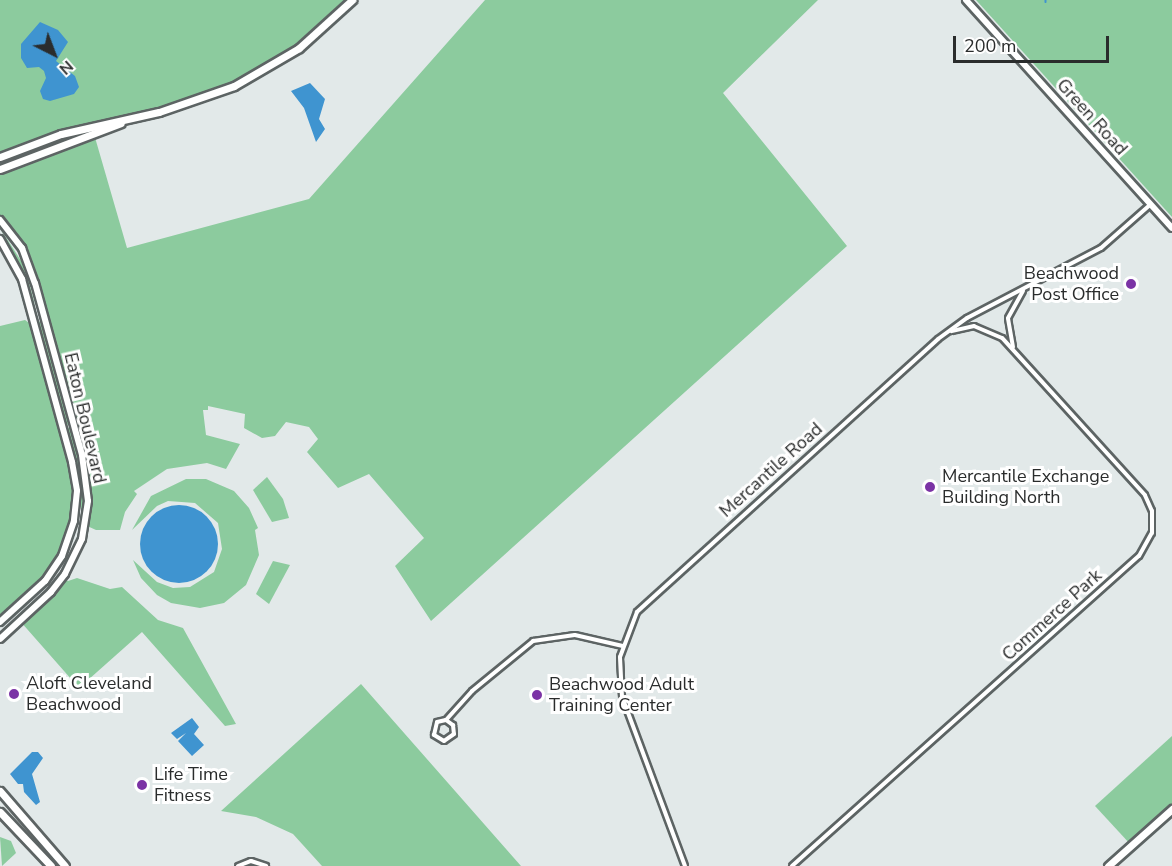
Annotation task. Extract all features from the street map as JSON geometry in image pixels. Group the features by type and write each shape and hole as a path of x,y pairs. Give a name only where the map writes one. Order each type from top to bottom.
{"main road":[{"path":"0,169 123,122 201,99 267,69 323,29 352,0"},
{"path":"0,157 61,134 123,122"},
{"path":"0,791 65,866"},
{"path":"1108,866 1172,809"},
{"path":"0,812 51,866"}],"street":[{"name":"Green Road","path":"966,0 1172,228"},
{"name":"Mercantile Road","path":"685,866 623,701 618,670 632,621 651,596 945,333 1109,243 1151,204"},
{"name":"Eaton Boulevard","path":"0,220 22,248 35,283 82,455 88,501 81,539 65,574 51,592 0,639"},
{"name":"Eaton Boulevard","path":"0,239 26,292 77,491 71,534 58,562 37,590 0,622"},
{"name":"Commerce Park","path":"1017,352 1009,337 1008,318 1014,302 1028,286"},
{"name":"Commerce Park","path":"792,866 1139,556 1150,540 1152,511 1145,495 1017,352 1002,338 984,328 966,326 945,333"},
{"path":"446,720 451,710 485,679 533,641 575,635 623,646"},
{"path":"446,720 453,725 454,734 444,741 436,737 433,728 437,722 446,720"},
{"path":"238,866 251,861 266,866"}],"green space":[{"path":"0,0 352,0 267,69 201,99 106,122 0,157"},
{"path":"485,0 818,0 723,93 847,246 431,621 395,566 424,538 369,474 338,488 307,452 318,439 309,427 286,422 275,436 262,438 244,428 245,414 208,406 208,410 203,410 206,435 240,444 226,469 207,463 167,469 134,491 137,494 125,512 120,530 96,530 85,525 86,476 28,261 0,220 0,169 94,134 127,248 309,199"},
{"path":"976,0 1172,0 1172,217"},
{"path":"0,228 25,267 35,305 18,262"},
{"path":"25,320 32,325 75,476 74,521 54,569 0,622 0,326"},
{"path":"40,321 70,424 66,425 38,324"},
{"path":"71,427 85,493 81,523 81,487 67,428"},
{"path":"267,477 283,499 289,518 272,522 253,490"},
{"path":"186,479 206,479 234,491 249,508 258,528 255,530 259,555 246,585 224,603 200,608 171,603 157,595 141,578 133,560 157,582 173,588 190,587 214,572 222,549 218,523 195,503 168,501 157,506 132,530 151,496"},
{"path":"273,561 290,565 269,604 256,594"},
{"path":"62,578 68,581 77,578 110,589 122,587 158,620 183,628 236,724 225,726 142,632 79,688 20,621"},
{"path":"361,684 521,866 322,866 293,834 256,817 221,811"},
{"path":"1172,736 1172,809 1131,845 1095,806"},
{"path":"0,837 11,841 16,853 2,866"}],"water":[{"path":"40,22 58,30 68,42 56,61 75,76 79,87 74,94 50,101 43,99 40,91 46,78 44,71 39,67 27,68 21,58 21,44"},
{"path":"310,83 325,99 319,119 325,129 316,142 304,108 291,91"},
{"path":"179,505 194,508 206,517 215,529 218,544 215,559 206,571 194,580 179,583 164,580 152,571 143,559 140,544 143,529 152,517 164,508"},
{"path":"192,718 199,727 194,734 204,745 192,756 178,741 186,733 177,739 171,733"},
{"path":"32,752 38,752 43,758 32,774 40,802 36,805 24,792 23,784 18,784 10,774"}],"place":[{"name":"Beachwood Post Office","path":"1131,284"},
{"name":"Mercantile Exchange Building North","path":"930,487"},
{"name":"Aloft Cleveland Beachwood","path":"14,694"},
{"name":"Beachwood Adult Training Center","path":"537,695"},
{"name":"Life Time Fitness","path":"142,785"}]}
